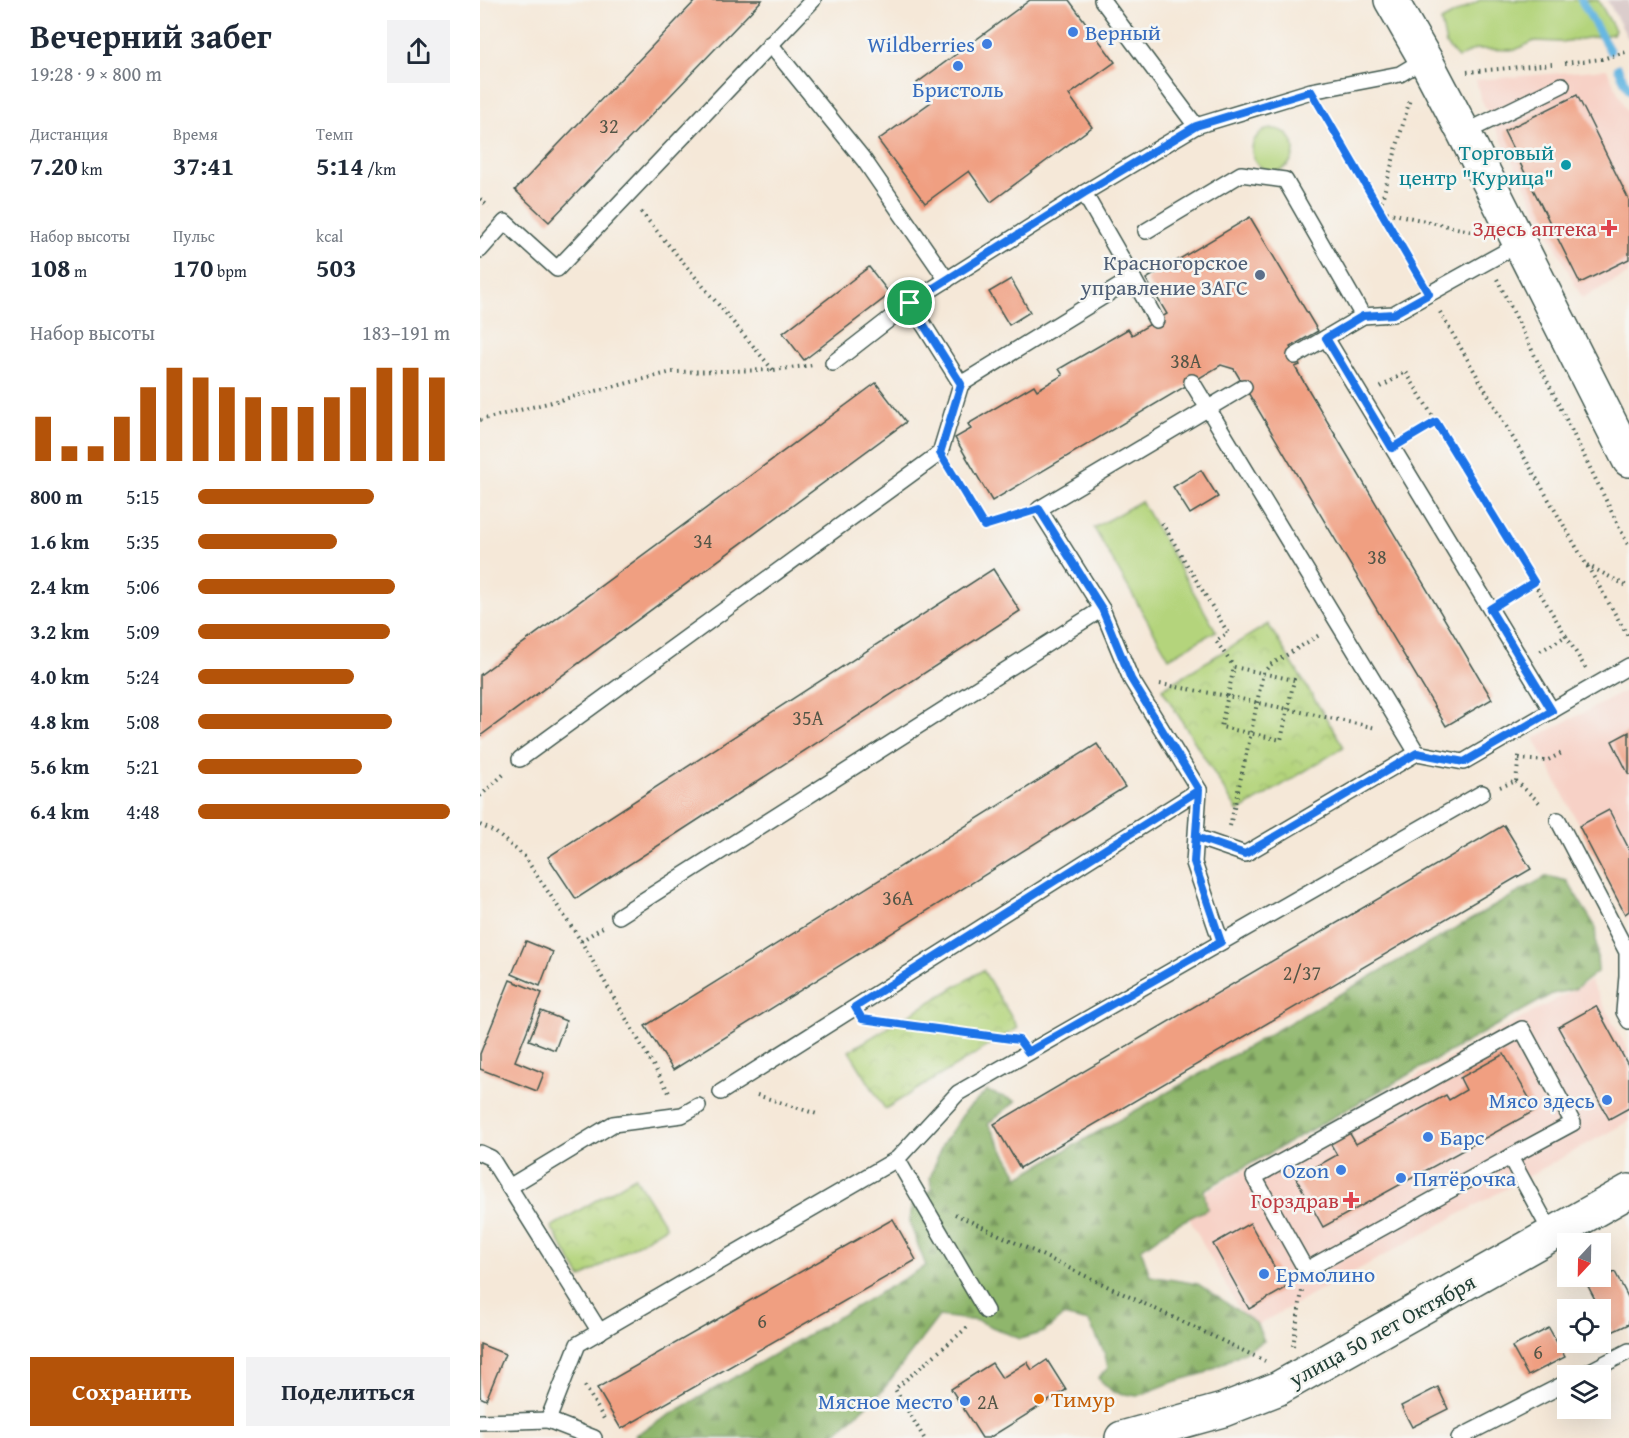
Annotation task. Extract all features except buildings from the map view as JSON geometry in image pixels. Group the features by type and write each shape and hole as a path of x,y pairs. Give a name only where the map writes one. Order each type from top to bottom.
{"street":[{"path":"1391,0 1464,133 1507,251 1629,460"},
{"name":"улица 50 лет Октября","path":"1122,1438 1223,1410 1277,1389 1629,1191"}],"lane":[{"path":"480,249 505,222 557,269 813,0"},
{"path":"1102,0 1196,126"},
{"path":"770,45 864,160 947,280"},
{"path":"833,363 910,303 1084,193 1196,126 1311,91 1400,74 1425,59"},
{"path":"1464,133 1562,85"},
{"path":"1146,231 1240,174 1285,180 1363,316"},
{"path":"1084,193 1156,320"},
{"path":"1295,356 1363,316 1393,314 1507,251"},
{"path":"520,759 940,453 961,384 1133,278"},
{"path":"910,303 961,384"},
{"path":"1326,338 1552,711"},
{"path":"1192,382 1417,753"},
{"path":"1221,942 1194,862 1199,790 1131,679 1102,609 1039,509 1244,387"},
{"path":"619,916 1102,609"},
{"path":"1196,837 1245,854 1417,753 1464,762 1629,666"},
{"path":"726,1089 1199,790"},
{"path":"548,1420 579,1344 897,1159 958,1093 1482,793"},
{"path":"1558,820 1627,952 1628,975 1624,1012 1629,1022"},
{"path":"1522,1029 1573,1123 1510,1158 1306,1270 1254,1177 1522,1029"},
{"path":"509,1186 613,1124 682,1115 698,1106"},
{"path":"480,1154 491,1158 600,1332"},
{"path":"1510,1158 1552,1234"},
{"path":"897,1159 986,1311"},
{"path":"1602,1365 1629,1351"},
{"path":"1458,1438 1557,1388"},
{"path":"480,1422 548,1420 594,1438"}],"path":[{"path":"1460,73 1602,60 1629,51"},
{"path":"1311,91 1629,638"},
{"path":"1380,210 1411,96"},
{"path":"627,195 774,370"},
{"path":"1380,210 1480,233"},
{"path":"1507,251 1497,282 1629,547"},
{"path":"480,420 672,372 774,370 833,363"},
{"path":"1362,398 1406,372 1596,686"},
{"path":"1392,448 1436,422"},
{"path":"940,453 984,526 1039,509"},
{"path":"1162,523 1228,633 1216,641 1233,667 1294,680 1281,740 1221,727 1233,667"},
{"path":"1586,565 1629,587"},
{"path":"1490,609 1534,582"},
{"path":"1225,847 1263,674 1270,665 1339,624"},
{"path":"1522,663 1566,636"},
{"path":"1131,679 1227,696 1406,734"},
{"path":"1519,759 1546,761 1562,753"},
{"path":"480,796 520,759"},
{"path":"1516,781 1558,820"},
{"path":"480,825 495,832 524,856 580,941 682,1115"},
{"path":"855,1007 862,1019 1019,1040 1028,1052"},
{"path":"726,1089 817,1114"},
{"path":"919,1197 1266,1362"},
{"path":"1293,1347 1306,1270"},
{"path":"924,1438 896,1389 986,1311"},
{"path":"572,1362 609,1428"}],"shaded area":[{"path":"1607,0 1629,0 1629,40"},
{"path":"1607,69 1629,116 1629,274 1582,298 1480,97 1476,80"},
{"path":"1629,689 1629,922 1534,738"},
{"path":"1590,981 1629,1052 1629,1121 1250,1329 1182,1205"}],"green space":[{"path":"1480,0 1598,0 1615,30 1613,34 1561,42 1534,41 1515,50 1475,49 1458,58 1446,45 1441,21"},
{"path":"1273,129 1288,135 1294,150 1288,165 1273,171 1258,165 1252,150 1258,135"},
{"path":"1141,501 1216,631 1169,658 1094,528"},
{"path":"1268,624 1344,747 1238,812 1162,689"},
{"path":"1547,876 1567,881 1595,926 1598,971 1575,989 1552,994 1204,1190 1207,1209 1175,1225 1141,1249 1150,1276 1198,1284 1256,1323 1264,1341 1205,1373 1137,1396 1113,1392 1098,1378 1108,1368 1105,1354 1089,1322 1063,1316 1044,1332 1020,1339 978,1321 939,1316 882,1391 830,1438 640,1438 635,1435 926,1266 910,1224 911,1206 932,1189 930,1178 942,1145 966,1110 987,1091 1016,1101 988,1124 1019,1177"},
{"path":"983,970 1018,1028 885,1109 849,1051"},
{"path":"635,1177 666,1227 581,1278 551,1227"}],"waterway":[{"path":"1581,0 1610,51"},
{"path":"1618,68 1629,90"}],"place":[{"name":"Верный","path":"1073,32"},
{"name":"Wildberries","path":"987,44"},
{"name":"Бристоль","path":"958,66"},
{"name":"Торговый центр \"Курица\"","path":"1566,165"},
{"name":"Здесь аптека","path":"1609,228"},
{"name":"Красногорское управление ЗАГС","path":"1260,275"},
{"name":"Мясо здесь","path":"1607,1100"},
{"name":"Барс","path":"1428,1137"},
{"name":"Ozon","path":"1341,1170"},
{"name":"Пятёрочка","path":"1401,1178"},
{"name":"Горздрав","path":"1351,1200"},
{"name":"Ермолино","path":"1264,1274"},
{"name":"Тимур","path":"1039,1399"},
{"name":"Мясное место","path":"965,1401"}],"route":[{"path":"910,303 961,384 940,453 984,526 1039,509 1102,609 1131,679 1199,790 1194,862 1221,942 1028,1052 1019,1040 862,1019 855,1007 1199,790 1196,837 1245,854 1417,753 1464,762 1552,711 1490,609 1534,582 1436,422 1392,448 1326,338 1363,316 1393,314 1429,294 1311,91 1196,126 1084,193 910,303"}]}
